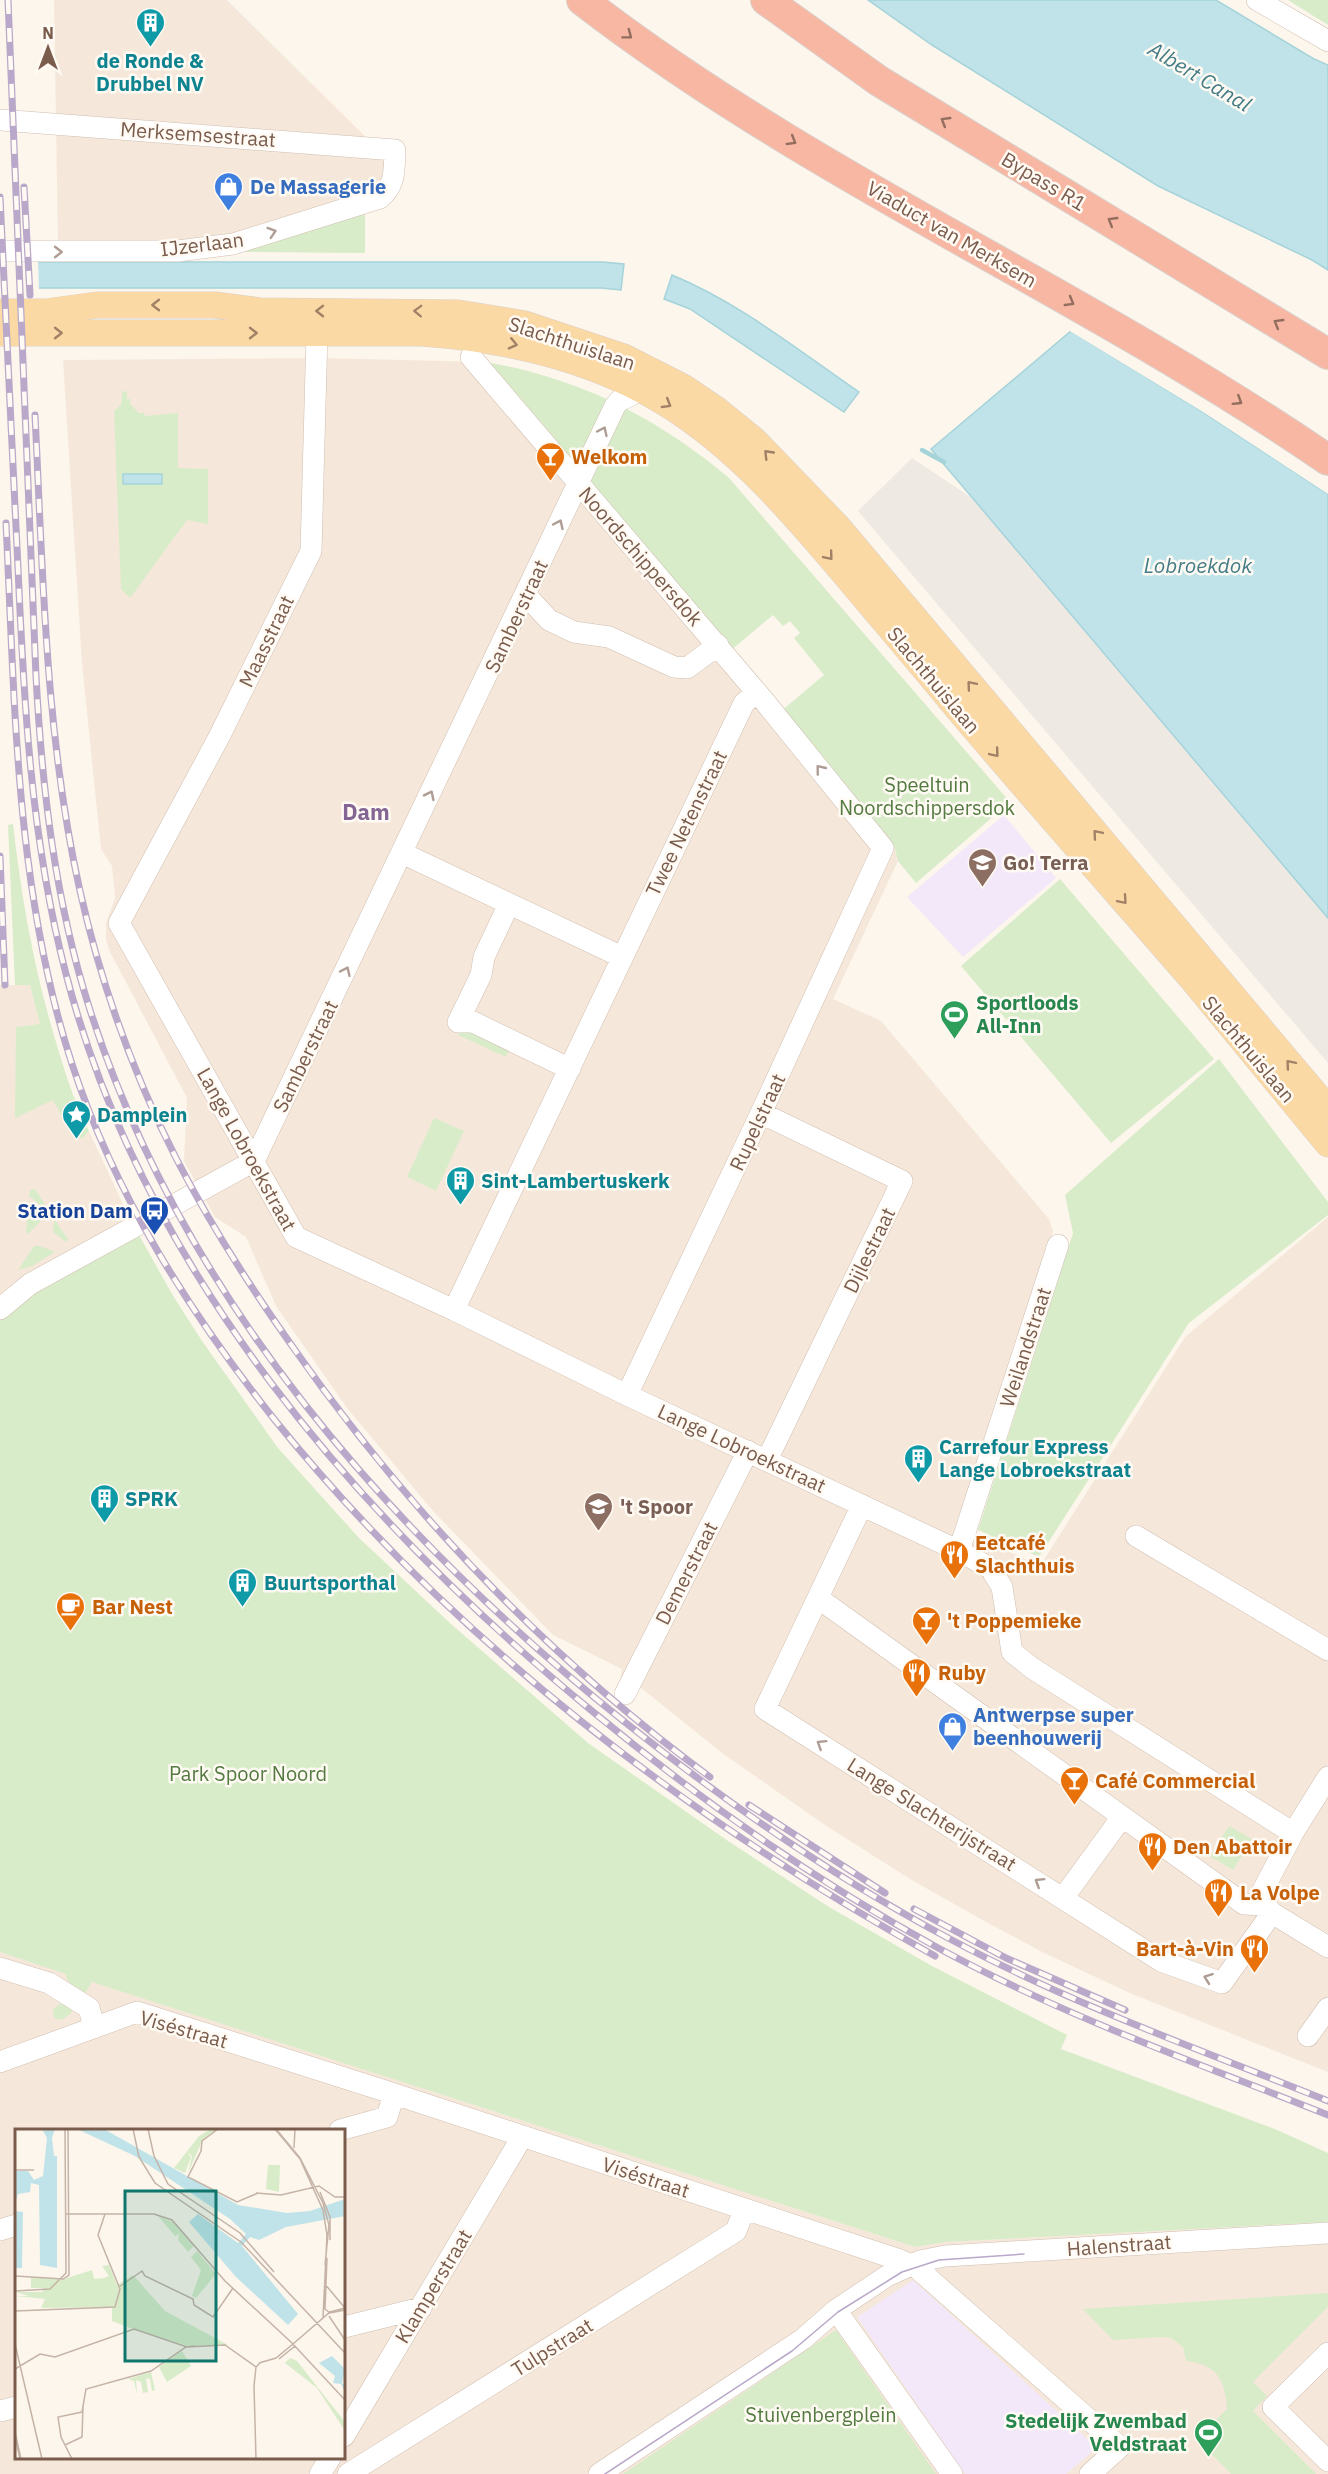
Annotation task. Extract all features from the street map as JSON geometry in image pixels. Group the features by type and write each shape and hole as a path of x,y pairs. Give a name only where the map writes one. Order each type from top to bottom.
{"highway":[{"name":"Viaduct van Merksem","path":"582,0 672,66 744,113 1184,368 1328,460"},
{"name":"Bypass R1","path":"766,0 879,81 1328,354"}],"main road":[{"path":"0,312 46,312 98,305 215,305 260,311 457,324"},
{"path":"0,333 422,333 457,324"},
{"name":"Slachthuislaan","path":"457,324 615,377 664,402 702,428 742,461 783,503 1018,781 1194,982 1328,1144"},
{"name":"Slachthuislaan","path":"457,324 525,324 624,357 682,387 717,410 754,440 838,527 1328,1109"}],"street":[{"path":"1257,0 1328,41"},
{"name":"Merksemsestraat","path":"0,120 395,150"},
{"name":"IJzerlaan","path":"0,251 178,251 233,244 380,198 388,192 394,178 395,150"},
{"name":"Maasstraat","path":"119,923 219,737 311,551 317,333"},
{"name":"Noordschippersdok","path":"471,357 718,645 883,848"},
{"name":"Samberstraat","path":"254,1161 615,406 619,401 641,390"},
{"name":"Noordschippersdok","path":"526,595 549,620 574,632 609,637 674,667 687,668 718,645"},
{"name":"Twee Netenstraat","path":"454,1310 744,703 757,693"},
{"name":"Rupelstraat","path":"627,1395 761,1113 883,848"},
{"path":"402,853 621,957"},
{"path":"508,904 484,957 481,975 458,1022 473,1022 570,1069"},
{"name":"Lange Lobroekstraat","path":"119,923 296,1237 454,1310 627,1395 959,1551 990,1568 1002,1587 1012,1652 1032,1668 1293,1833"},
{"name":"Dijlestraat","path":"758,1455 902,1181 761,1113"},
{"path":"0,1310 30,1284 254,1161"},
{"name":"Weilandstraat","path":"959,1551 1058,1245"},
{"name":"Demerstraat","path":"625,1694 758,1455"},
{"name":"Lange Slachterijstraat","path":"862,1505 765,1709 1161,1961 1222,1983 1268,1909"},
{"path":"1136,1536 1328,1650"},
{"path":"818,1598 1244,1904 1268,1909 1328,1947"},
{"path":"1268,1909 1263,1890 1293,1833 1328,1777"},
{"path":"1064,1898 1122,1816"},
{"path":"0,1968 49,1983 89,2008 94,2027"},
{"path":"1308,2036 1328,2008"},
{"name":"Viséstraat","path":"0,2062 137,2012 911,2264 1120,2447 1090,2474"},
{"path":"344,2129 387,2117 394,2094"},
{"name":"Klamperstraat","path":"345,2434 522,2137"},
{"name":"Tulpstraat","path":"348,2474 736,2231 744,2210"},
{"path":"0,2230 15,2225"},
{"name":"Halenstraat","path":"911,2264 945,2256 1328,2233"},
{"path":"599,2474 803,2339 836,2310 887,2276 911,2264"},
{"path":"345,2327 421,2308"},
{"path":"836,2310 952,2474"},
{"path":"1328,2353 1274,2407 1328,2461"},
{"path":"0,2411 15,2407"}],"shaded area":[{"path":"54,0 227,0 385,156 382,187 249,234 174,244 58,246"},
{"path":"320,358 485,362 636,534 895,849 898,861 833,999 881,1021 1049,1219 1053,1231 959,1528 1040,1566 1185,1337 1328,1217 1328,2072 1132,1994 1044,1953 986,1922 910,1879 828,1827 722,1753 640,1687 618,1691 622,1669 553,1635 433,1511 347,1408 276,1306 246,1237 215,1217 184,1161 187,1098 109,950 106,939 106,923 115,898 112,866 101,849 82,664 63,360"},
{"path":"912,458 972,498 1328,918 1328,1063 858,511"},
{"name":"Go! Terra","path":"1004,815 1056,878 963,957 907,897"},
{"name":"Damplein","path":"0,985 30,985 40,1024 83,1138 89,1131 129,1217 19,1283 0,1297"},
{"path":"0,1952 915,2247 946,2242 1328,2222 1328,2474 0,2474"},
{"path":"913,2280 1097,2448 1066,2474 965,2474 857,2317"}],"green space":[{"path":"1288,0 1328,0 1328,25"},
{"path":"365,213 365,253 242,252 243,247"},
{"name":"Speeltuin Noordschippersdok","path":"485,362 552,378 615,403 674,437 729,478 1010,802 916,883 898,861 895,849 780,712 824,675 794,638 800,633 790,621 783,626 773,615 730,651 636,534"},
{"path":"127,391 130,404 139,413 144,413 144,416 178,413 178,468 208,469 208,524 187,520 130,598 121,589 114,411 121,405 122,392"},
{"path":"13,824 34,955 61,1057 73,1095 89,1131 83,1138 74,1138 53,1100 15,1118 16,1027 40,1024 30,985 15,985 8,825"},
{"path":"1060,879 1214,1059 1111,1143 961,966"},
{"path":"463,1025 511,1046 506,1057 458,1035"},
{"path":"1219,1059 1328,1202 1328,1215 1189,1323 1039,1557 978,1530 1073,1233 1065,1195"},
{"path":"434,1118 464,1131 436,1191 407,1177"},
{"path":"35,1189 44,1203 44,1208 29,1196 30,1190"},
{"path":"28,1214 42,1220 28,1234 26,1231"},
{"name":"Park Spoor Noord","path":"129,1217 172,1294 202,1341 278,1448 359,1538 451,1624 588,1743 728,1841 829,1907 932,1966 1067,2035 1061,2049 1275,2129 1328,2153 1328,2222 946,2242 915,2247 92,1982 85,1993 70,1983 66,1974 0,1952 0,1297 19,1283"},
{"path":"54,1220 68,1239 66,1242 53,1232"},
{"path":"34,1246 55,1252 32,1266 18,1270"},
{"path":"1229,1826 1252,1839 1233,1870 1210,1856"},
{"path":"59,2004 67,2004 72,2008 72,2012 64,2018 54,2018 53,2010"},
{"path":"1328,2293 1328,2307 1253,2382 1267,2396 1253,2411 1316,2474 1231,2474 1197,2439 1227,2409 1224,2389 1217,2375 1205,2366 1186,2361 1183,2347 1171,2338 1113,2340 1083,2309"},
{"name":"Stuivenbergplein","path":"836,2330 936,2474 623,2474"}],"water":[{"name":"Albert Canal","path":"868,0 1216,0 1314,59 1328,65 1328,270 1312,260 1158,186 932,45"},
{"path":"0,262 603,262 624,264 621,290 601,288 0,288"},
{"path":"672,275 697,286 745,314 859,392 844,412 690,309 664,299"},
{"name":"Lobroekdok","path":"1071,331 1203,412 1328,494 1328,918 931,449"},
{"path":"123,474 162,474 162,484 123,484"}],"pier":[{"path":"0,259 38,259 39,291 0,291"},
{"path":"1072,329 1204,409 1328,491 1328,494 1203,412 1068,330"}],"waterway":[{"path":"922,450 944,462"}],"tram line":[{"path":"605,2474 792,2351 838,2312 902,2272 939,2260 1024,2254"}],"railway":[{"path":"8,0 36,676 46,803 59,886 90,1010 130,1116 180,1217 239,1313 305,1405 378,1492 457,1574 540,1651 626,1723 743,1811 865,1891 996,1963 1137,2025 1328,2101"},
{"path":"24,187 30,295"},
{"path":"0,197 27,721 37,823 54,924 66,974 101,1083 148,1188 205,1288 271,1383 344,1473 423,1557 506,1637 592,1711 675,1777 805,1868 940,1949 1035,1996 1131,2038 1328,2115"},
{"path":"35,415 47,654 52,714 68,832 88,926 98,960 120,1029 161,1128 230,1254 290,1343 382,1464 431,1522 536,1631 650,1731 710,1777"},
{"path":"6,523 21,796 28,864 53,998 72,1064 110,1160 132,1206 184,1294 274,1419 344,1500 418,1577 496,1650 579,1719 664,1784 752,1845 935,1956"},
{"path":"0,856 5,985"},
{"path":"749,1805 885,1893"},
{"path":"914,1909 1006,1958 1125,2010"}],"place":[{"name":"de Ronde & Drubbel NV","path":"150,48"},
{"name":"De Massagerie","path":"229,212"},
{"name":"Welkom","path":"550,482"},
{"name":"Go! Terra","path":"982,888"},
{"name":"Sportloods All-Inn","path":"955,1040"},
{"name":"Damplein","path":"76,1140"},
{"name":"Sint-Lambertuskerk","path":"460,1206"},
{"name":"Station Dam","path":"154,1236"},
{"name":"Carrefour Express Lange Lobroekstraat","path":"918,1484"},
{"name":"SPRK","path":"104,1524"},
{"name":"'t Spoor","path":"599,1532"},
{"name":"Eetcafé Slachthuis","path":"954,1580"},
{"name":"Buurtsporthal","path":"243,1608"},
{"name":"Bar Nest","path":"71,1632"},
{"name":"'t Poppemieke","path":"926,1646"},
{"name":"Ruby","path":"917,1698"},
{"name":"Antwerpse super beenhouwerij","path":"952,1752"},
{"name":"Café Commercial","path":"1074,1806"},
{"name":"Den Abattoir","path":"1152,1872"},
{"name":"La Volpe","path":"1219,1918"},
{"name":"Bart-à-Vin","path":"1255,1974"},
{"name":"Stedelijk Zwembad Veldstraat","path":"1208,2458"}],"district":[{"name":"Dam","path":"366,811"}]}
